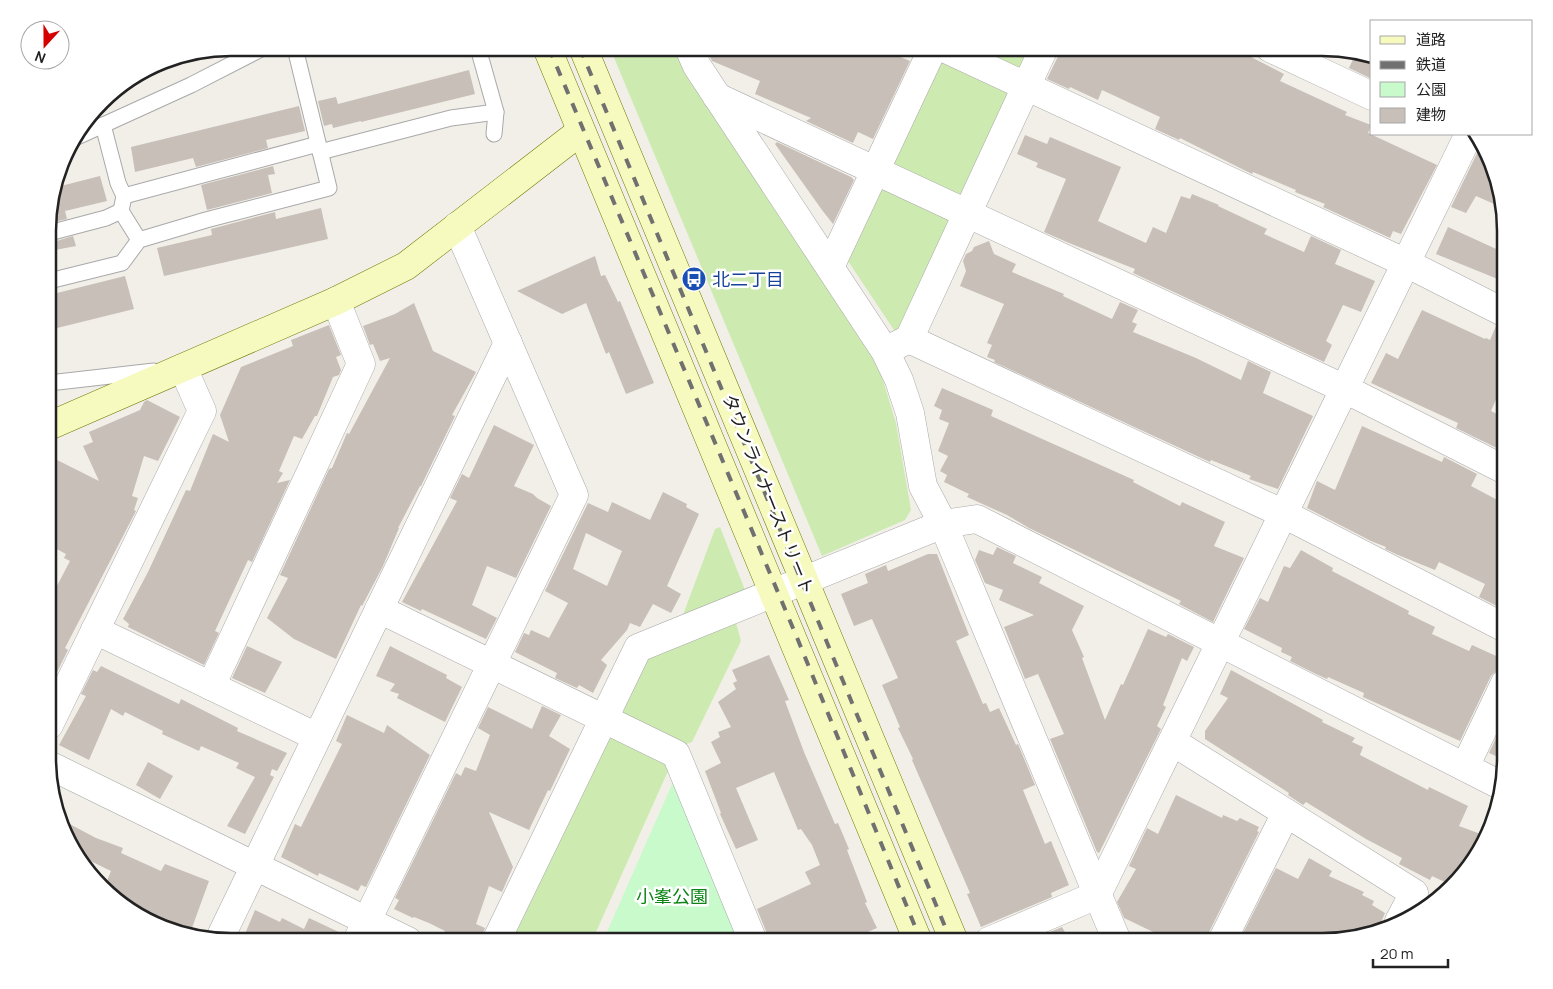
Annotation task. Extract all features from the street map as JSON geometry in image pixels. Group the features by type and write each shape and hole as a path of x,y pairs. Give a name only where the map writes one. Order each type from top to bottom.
{"street":[{"path":"830,267 929,56"},
{"path":"962,56 1406,263 1496,309"},
{"path":"885,351 909,340 1040,56"},
{"path":"1287,56 1370,95"},
{"name":"タウンライナーストリート","path":"551,57 914,932"},
{"name":"タウンライナーストリート","path":"587,57 950,932"},
{"path":"693,57 717,97 885,351 900,380 910,413 923,486 942,524 1113,932"},
{"path":"717,97 1345,389 1496,466"},
{"path":"56,423 336,301 406,266 581,131"},
{"path":"1009,932 1097,895 1406,263 1462,136"},
{"path":"57,769 255,866 362,931 574,495 457,226"},
{"path":"211,686 361,364 336,301"},
{"path":"909,340 1284,514 1497,624"},
{"path":"224,932 508,343"},
{"path":"56,711 202,411 183,368"},
{"path":"500,933 638,648 942,524 977,519 1495,782"},
{"path":"379,609 676,754 750,933"},
{"path":"96,630 317,737"},
{"path":"1465,767 1497,700"},
{"path":"1173,742 1414,893 1404,912"},
{"path":"1226,932 1286,813"}],"lane":[{"path":"87,132 191,85 246,57"},
{"path":"56,280 122,263 139,240 206,220 329,188 297,57"},
{"path":"480,57 496,112 494,134"},
{"path":"56,231 106,218 122,203 319,148 451,118 496,112"},
{"path":"103,125 122,203 139,240"},
{"path":"56,382 183,368"}],"green space":[{"path":"935,56 951,56 1011,85 1013,96 965,194 956,196 886,163"},
{"path":"982,56 1029,56 1023,68 1007,68"},
{"path":"614,57 678,57 684,70 864,341 881,374 896,423 911,510 905,520 822,556"},
{"path":"878,179 952,214 898,336 844,255"},
{"path":"720,527 745,590 683,615 715,529"},
{"path":"735,619 741,641 692,742 684,745 625,716 622,706 648,655"},
{"path":"613,736 665,760 668,771 596,933 512,933 605,740"},
{"name":"小峯公園","path":"673,782 736,933 607,933"}],"building":[{"path":"899,56 910,61 873,139 858,132 853,143 806,121 811,118 755,94 760,81 712,61 710,57"},
{"path":"1058,56 1251,56 1284,74 1280,81 1347,112 1345,115 1370,125 1368,133 1370,135 1437,165 1401,234 1393,231 1390,238 1323,207 1325,204 1295,192 1296,190 1253,172 1252,174 1180,138 1179,140 1155,129 1160,117 1102,90 1098,100 1047,79"},
{"path":"1353,59 1370,63 1370,78 1349,68"},
{"path":"469,70 475,94 333,128 332,124 324,126 318,101 336,97 338,104"},
{"path":"299,106 305,131 266,140 268,148 196,167 193,158 135,172 131,147"},
{"path":"1025,135 1047,144 1050,137 1121,167 1098,221 1146,243 1153,227 1166,233 1181,196 1190,199 1192,194 1267,229 1264,234 1304,252 1311,236 1341,250 1335,264 1375,281 1361,312 1343,305 1326,341 1332,345 1324,362 1133,273 1135,269 1044,232 1066,179 1036,167 1038,163 1017,154"},
{"path":"777,142 854,180 833,224 775,144"},
{"path":"1478,152 1491,186 1494,204 1476,196 1466,213 1451,207"},
{"path":"273,166 275,174 268,175 272,193 207,210 201,185"},
{"path":"100,176 107,201 65,211 67,219 57,221 62,186"},
{"path":"321,208 328,239 164,276 157,248 212,235 211,229 275,212 276,219"},
{"path":"1448,227 1496,249 1496,278 1436,254"},
{"path":"73,236 76,246 56,250 56,241"},
{"path":"989,241 994,254 1016,264 1012,272 1064,294 1063,296 1112,319 1120,302 1138,310 1132,322 1137,324 1133,332 1196,358 1241,380 1248,361 1271,372 1263,393 1313,416 1278,489 1249,479 1251,476 1211,460 1210,462 994,362 995,360 987,357 992,345 987,343 1004,304 960,286 966,271 963,261 966,254 972,251 974,247"},
{"path":"595,256 601,276 605,275 618,302 620,301 654,383 626,394 609,352 606,354 586,303 562,314 517,291"},
{"path":"125,276 134,309 56,328 56,293"},
{"path":"414,303 433,351 476,372 452,415 455,416 398,528 383,566 361,605 336,659 294,639 267,618 288,578 280,575 329,469 332,468 347,433 349,434 390,358 380,361 373,344 370,345 363,326 395,314"},
{"path":"1422,310 1485,339 1490,340 1496,326 1496,399 1491,411 1496,414 1496,448 1456,428 1458,423 1371,383 1386,353 1398,359"},
{"path":"329,325 341,355 336,357 341,370 339,375 333,377 317,416 315,416 302,439 294,436 279,471 283,473 277,483 290,480 252,562 248,560 215,631 219,633 204,665 128,627 129,624 123,619 148,572 186,490 190,491 213,434 229,442 220,415 241,367 293,346 291,340"},
{"path":"942,388 993,410 991,416 1134,480 1133,482 1180,506 1182,502 1225,522 1214,546 1244,558 1213,622 1179,604 1181,601 967,497 969,494 944,482 947,475 940,471 948,456 938,451 949,423 939,419 942,410 934,406"},
{"path":"147,400 180,417 158,461 144,456 132,496 138,498 134,510 136,511 65,648 68,650 56,674 56,588 70,561 64,558 66,554 56,549 56,460 99,481 83,446 93,442 89,432 140,410"},
{"path":"494,425 534,445 514,486 533,494 551,506 516,578 487,566 472,605 497,618 486,639 422,609 421,611 402,602 457,501 450,498 462,474 469,478"},
{"path":"1362,426 1442,462 1444,457 1477,474 1471,486 1497,500 1497,606 1479,597 1485,584 1439,562 1435,570 1398,555 1385,549 1386,547 1307,508 1317,481 1335,490"},
{"path":"663,492 687,504 686,507 699,514 667,586 681,594 671,613 653,604 640,627 630,623 627,630 601,660 607,665 593,693 579,685 577,688 555,678 557,673 515,652 524,633 529,635 531,630 549,638 568,603 545,591 588,503 608,512 612,502 650,520","holes":["586,533 622,551 607,586 573,569"]},
{"path":"997,547 1016,556 1013,563 1042,577 1039,583 1084,606 1072,630 1084,657 1082,658 1105,720 1148,629 1166,637 1168,634 1194,647 1187,661 1182,658 1163,705 1166,707 1157,726 1161,729 1099,853 1050,739 1064,734 1038,674 1025,679 1004,627 1034,615 999,600 1003,590 985,583 975,560 979,550 993,555"},
{"path":"1301,550 1333,568 1332,571 1409,611 1408,614 1435,627 1432,634 1469,651 1472,645 1497,656 1497,670 1491,676 1460,741 1363,697 1364,693 1328,677 1327,679 1290,661 1292,657 1281,652 1282,648 1244,629 1260,598 1268,602 1284,566 1290,568"},
{"path":"928,554 937,554 969,635 956,641 983,704 986,703 990,712 999,708 1016,745 1018,744 1035,785 1023,790 1045,844 1051,841 1069,885 1051,893 1052,897 981,927 967,894 970,893 898,728 900,727 882,685 898,678 872,619 854,626 841,594 868,583 865,574 886,565 888,571"},
{"path":"247,646 282,662 265,693 232,678"},
{"path":"390,646 447,675 446,678 462,687 445,722 397,698 399,694 390,691 395,684 376,676"},
{"path":"769,655 789,700 785,701 804,752 835,824 838,823 849,849 847,850 867,902 865,903 877,928 867,932 767,933 757,909 811,884 805,872 820,865 812,845 801,829 798,830 774,772 736,788 758,840 736,849 720,814 705,771 721,763 711,742 720,737 718,732 731,727 718,702 736,689 733,683 737,681 732,670"},
{"path":"101,666 179,704 181,699 238,728 237,731 287,753 277,771 272,769 270,775 274,777 245,834 227,826 255,777 236,768 239,763 201,746 199,751 162,734 163,731 125,712 123,716 111,709 89,760 59,745 86,696 81,694 93,670 97,672"},
{"path":"1231,670 1323,720 1322,722 1355,738 1352,742 1363,747 1360,755 1428,790 1429,787 1468,806 1459,826 1480,834 1461,864 1444,882 1432,876 1430,880 1399,864 1402,858 1366,839 1306,802 1303,805 1288,795 1289,793 1205,739 1205,731 1228,698 1220,694"},
{"path":"542,706 561,715 549,736 570,749 529,830 489,812 513,867 502,892 489,886 476,924 485,928 483,933 444,933 445,931 429,923 394,909 399,900 395,898 456,773 461,776 465,767 476,771 490,735 478,728 488,707 532,729"},
{"path":"347,715 384,733 387,725 430,755 366,887 361,885 358,891 319,873 318,876 281,857 295,824 301,827 342,744 336,741"},
{"path":"1497,736 1497,756 1489,753"},
{"path":"148,762 173,776 160,799 136,785"},
{"path":"1176,795 1222,818 1223,815 1237,821 1240,818 1259,827 1257,831 1259,832 1209,932 1154,932 1124,918 1117,902 1136,869 1129,866 1147,828 1158,834"},
{"path":"70,824 96,838 123,848 121,853 161,871 165,864 209,881 192,928 154,915 125,897 107,880 111,871 90,861"},
{"path":"1309,858 1332,871 1329,876 1364,892 1362,895 1374,901 1372,905 1385,913 1381,922 1367,927 1333,932 1244,932 1276,868 1298,879"},
{"path":"255,910 280,922 282,918 304,929 309,918 341,933 245,933"},
{"path":"1062,927 1065,932 1050,932"}],"railway":[{"path":"553,57 798,640 917,932"},
{"path":"584,57 947,932"}],"place":[{"name":"北二丁目","path":"694,279"}]}
